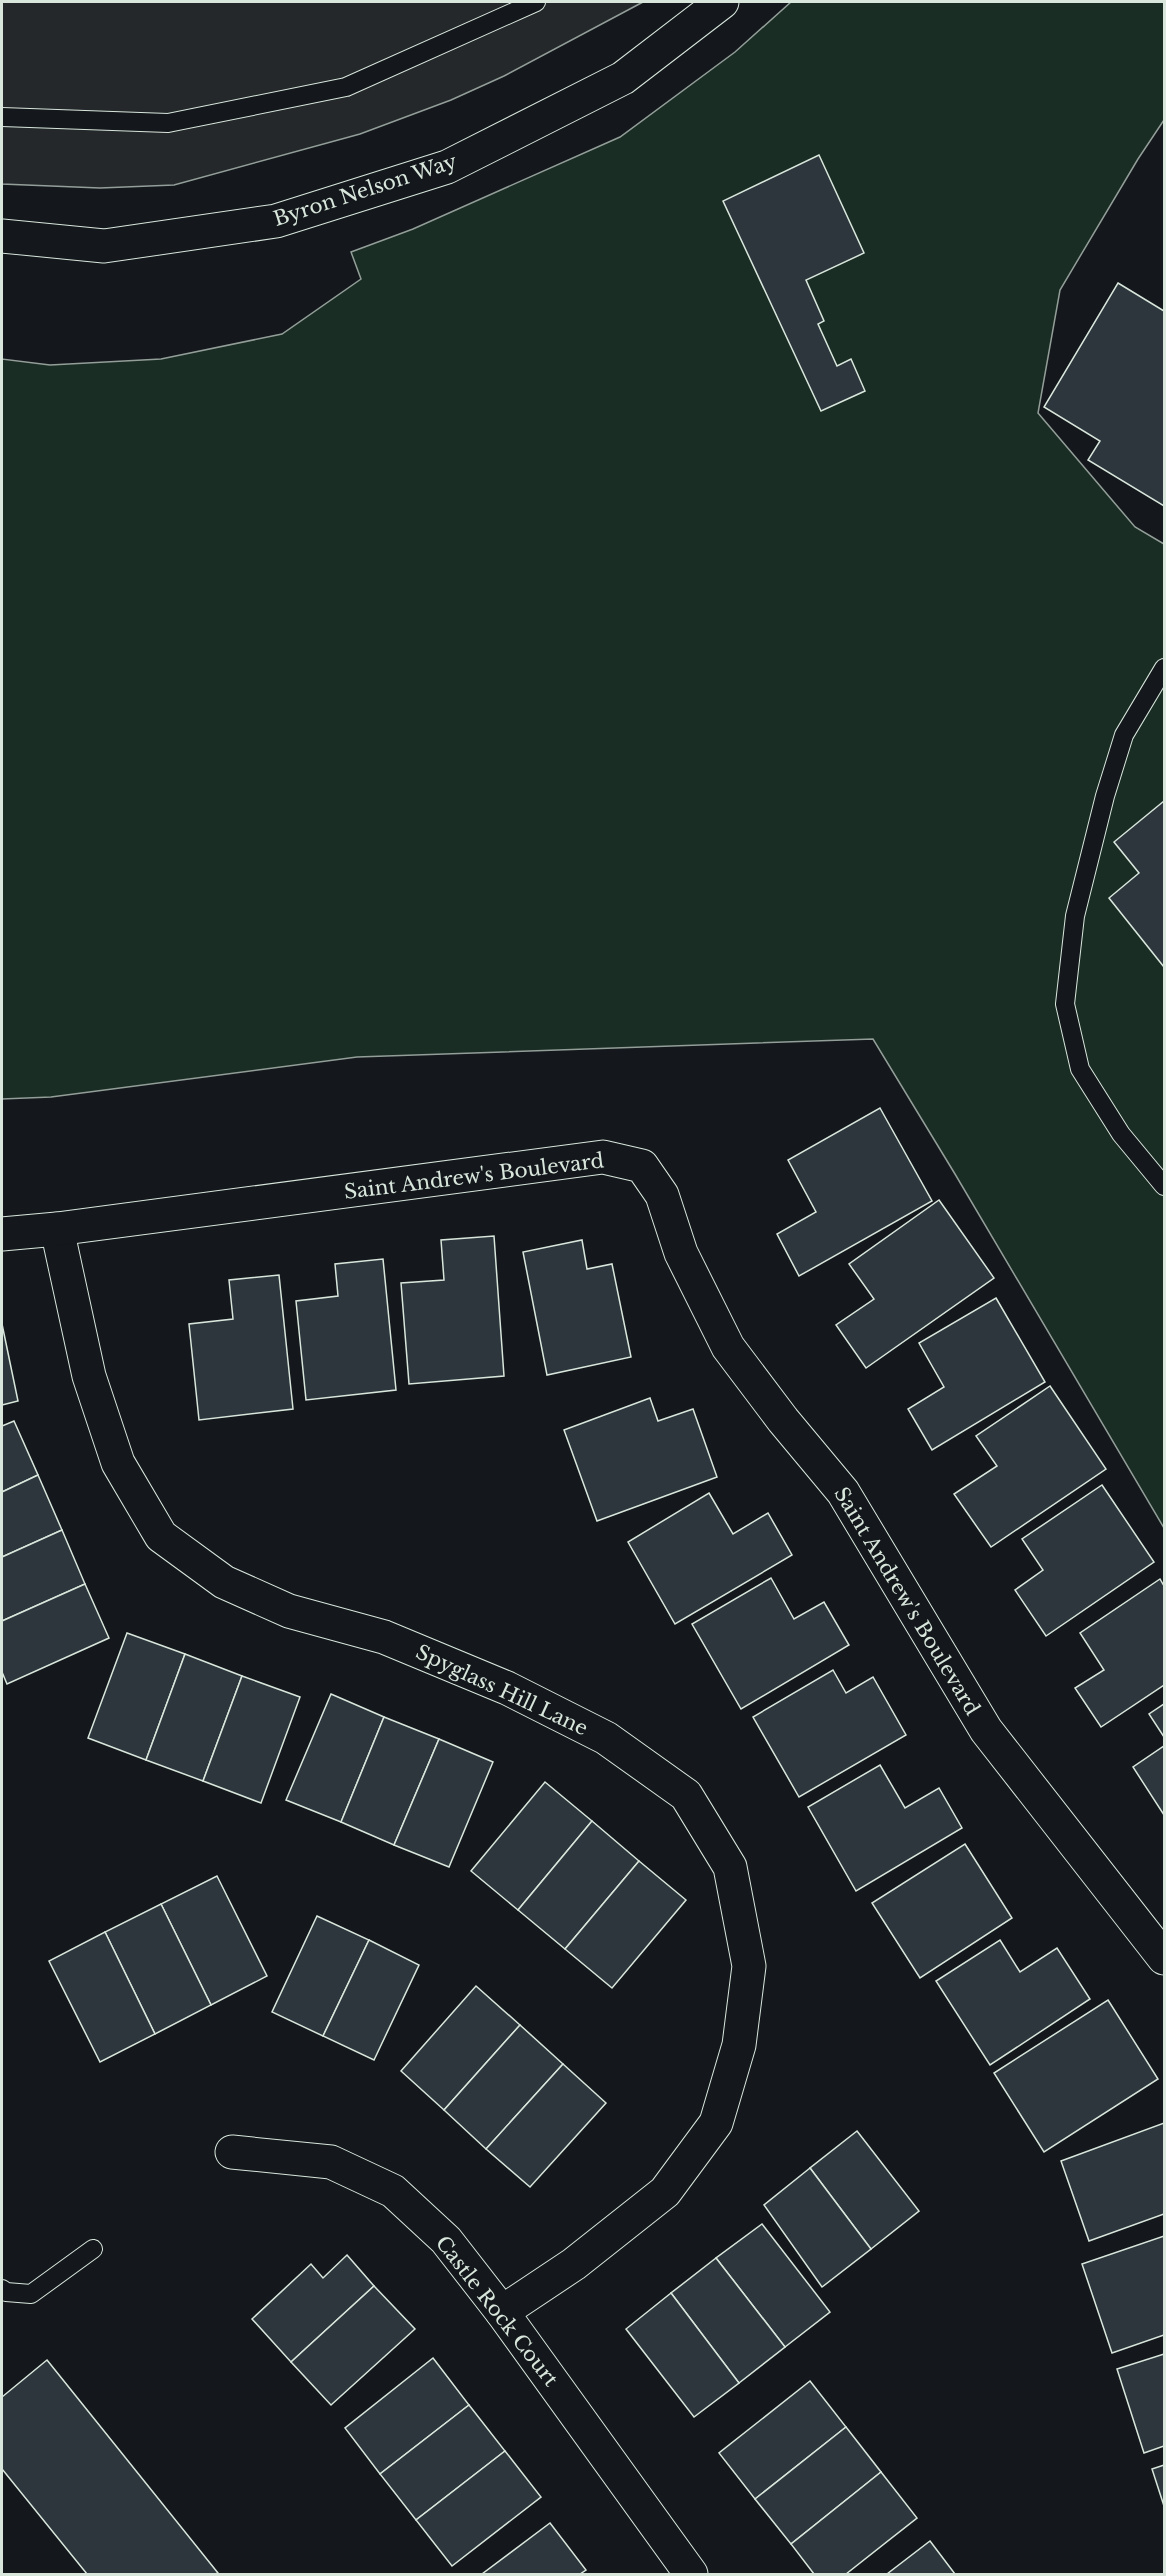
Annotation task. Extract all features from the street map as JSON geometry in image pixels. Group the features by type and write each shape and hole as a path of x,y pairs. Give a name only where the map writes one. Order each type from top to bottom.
{"street":[{"name":"Byron Nelson Way","path":"2,236 104,246 264,223 447,167 623,78 721,2"},
{"name":"Saint Andrew's Boulevard","path":"2,1234 57,1229 603,1157 642,1166 662,1195 681,1253 729,1347 783,1420 843,1492 986,1730 1164,1958"},
{"name":"Spyglass Hill Lane","path":"57,1229 89,1376 118,1463 161,1536 224,1582 289,1611 394,1642 507,1688 606,1738 686,1795 730,1867 749,1966 740,2046 716,2123 665,2192 574,2264 502,2312"},
{"name":"Castle Rock Court","path":"232,2152 331,2162 393,2192 446,2240 502,2312 691,2574"}],"lane":[{"path":"2,117 168,123 346,87 536,2"},
{"path":"1164,668 1124,735 1106,796 1075,916 1065,1004 1080,1069 1121,1134 1164,1186"},
{"path":"2,2289 6,2292 31,2294 93,2249"}],"green space":[{"path":"791,2 1164,2 1164,120 1138,159 1060,290 1038,413 1135,527 1164,544 1164,1528 873,1039 357,1057 51,1097 2,1099 2,359 50,365 161,359 282,334 361,279 351,252 413,229 620,137 735,52"}],"shaded area":[{"path":"2,2 643,2 504,76 451,100 360,134 174,185 100,188 2,184"}],"building":[{"path":"819,155 864,253 806,280 824,321 818,324 837,366 851,359 865,391 821,411 723,201"},
{"path":"1118,283 1164,311 1164,506 1088,460 1100,441 1044,407"},
{"path":"1164,801 1164,967 1109,898 1139,873 1114,842"},
{"path":"880,1108 932,1201 799,1276 777,1234 816,1212 788,1160"},
{"path":"939,1200 994,1278 866,1368 836,1325 874,1299 849,1264"},
{"path":"494,1236 504,1376 409,1384 401,1283 444,1280 441,1240"},
{"path":"582,1240 587,1269 612,1264 631,1357 547,1375 523,1252"},
{"path":"383,1259 396,1390 306,1400 296,1301 338,1296 335,1264"},
{"path":"279,1275 293,1409 199,1420 189,1324 233,1319 229,1280"},
{"path":"996,1298 1045,1382 932,1450 908,1409 944,1387 919,1343"},
{"path":"2,1324 18,1401 2,1405"},
{"path":"1050,1386 1106,1469 991,1547 954,1494 997,1466 976,1436"},
{"path":"650,1398 658,1421 693,1409 717,1477 597,1521 564,1430"},
{"path":"14,1421 38,1475 2,1492 2,1426"},
{"path":"38,1475 62,1530 2,1557 2,1492"},
{"path":"1102,1485 1154,1562 1046,1636 1015,1590 1043,1570 1022,1539"},
{"path":"709,1493 733,1534 768,1513 792,1555 675,1624 628,1542"},
{"path":"62,1530 85,1584 2,1621 2,1557"},
{"path":"771,1578 794,1619 824,1602 849,1645 741,1709 692,1624"},
{"path":"1160,1579 1164,1586 1164,1685 1101,1727 1075,1688 1104,1670 1080,1633"},
{"path":"85,1584 109,1638 7,1684 2,1672 2,1621"},
{"path":"127,1633 185,1654 146,1760 88,1738"},
{"path":"185,1654 242,1676 203,1781 146,1760"},
{"path":"833,1670 846,1693 873,1677 906,1735 799,1797 753,1717"},
{"path":"242,1676 300,1697 261,1803 203,1781"},
{"path":"331,1694 384,1717 341,1822 286,1800"},
{"path":"1164,1704 1164,1737 1149,1714"},
{"path":"384,1717 439,1739 394,1845 341,1822"},
{"path":"439,1739 493,1762 449,1867 394,1845"},
{"path":"1164,1746 1164,1815 1133,1767"},
{"path":"880,1765 905,1808 939,1788 962,1828 856,1891 808,1807"},
{"path":"545,1782 592,1821 518,1910 471,1871"},
{"path":"592,1821 639,1861 565,1949 518,1910"},
{"path":"965,1844 1012,1918 920,1978 872,1903"},
{"path":"639,1861 686,1900 612,1988 565,1949"},
{"path":"217,1876 267,1976 211,2005 161,1904"},
{"path":"161,1904 211,2005 155,2034 105,1932"},
{"path":"317,1916 369,1940 323,2036 272,2012"},
{"path":"105,1932 155,2034 100,2062 49,1961"},
{"path":"369,1940 419,1965 374,2060 323,2036"},
{"path":"1000,1940 1020,1972 1057,1948 1090,1999 990,2065 936,1981"},
{"path":"476,1986 520,2025 444,2110 401,2071"},
{"path":"1108,2000 1158,2079 1044,2152 994,2073"},
{"path":"520,2025 563,2064 486,2149 444,2110"},
{"path":"563,2064 606,2103 530,2187 486,2149"},
{"path":"1164,2123 1164,2214 1089,2241 1061,2161"},
{"path":"857,2131 919,2211 871,2249 810,2168"},
{"path":"810,2168 871,2249 822,2287 764,2205"},
{"path":"762,2224 830,2312 785,2347 716,2258"},
{"path":"1164,2236 1164,2335 1112,2353 1082,2264"},
{"path":"347,2255 374,2286 291,2362 252,2319 311,2264 323,2278"},
{"path":"716,2258 785,2347 739,2383 671,2293"},
{"path":"374,2286 415,2329 331,2405 291,2362"},
{"path":"671,2293 739,2383 694,2417 626,2329"},
{"path":"1164,2354 1164,2446 1144,2453 1117,2369"},
{"path":"433,2358 469,2405 380,2474 345,2428"},
{"path":"47,2360 218,2573 87,2574 2,2469 2,2397"},
{"path":"810,2381 846,2427 755,2499 719,2453"},
{"path":"469,2405 505,2451 416,2520 380,2474"},
{"path":"846,2427 881,2472 791,2544 755,2499"},
{"path":"505,2451 541,2497 452,2566 416,2520"},
{"path":"1164,2465 1164,2506 1152,2469"},
{"path":"881,2472 917,2518 846,2574 814,2574 791,2544"},
{"path":"550,2523 586,2570 580,2574 482,2574"},
{"path":"930,2541 955,2574 887,2574"}]}
